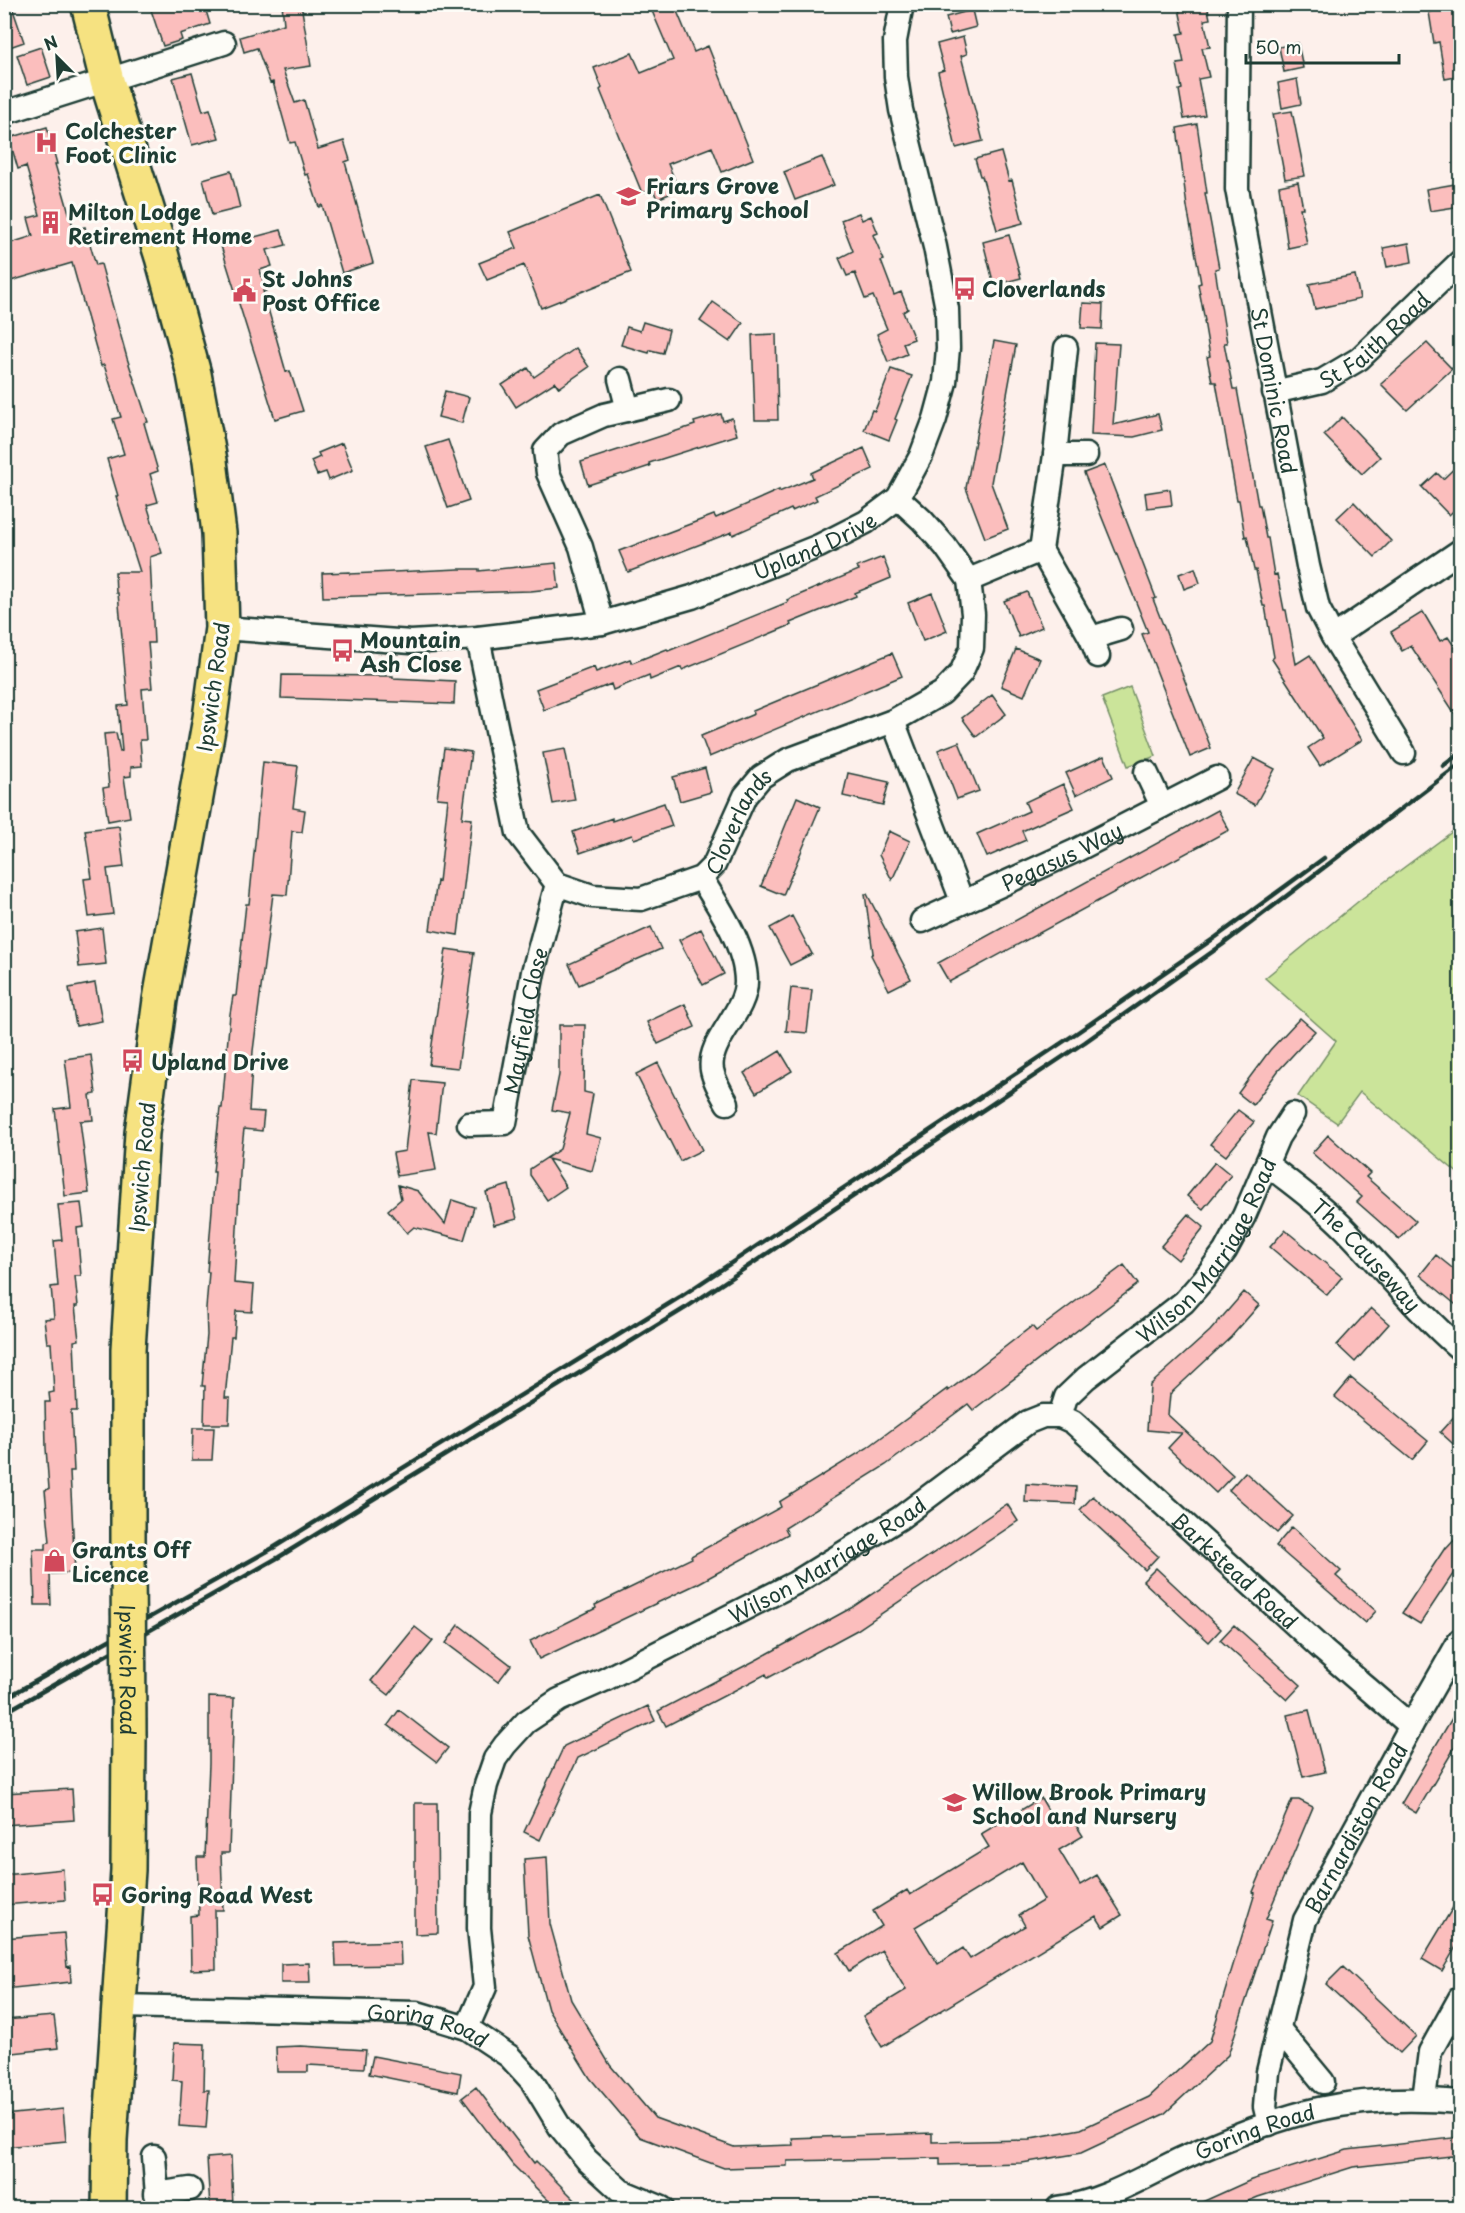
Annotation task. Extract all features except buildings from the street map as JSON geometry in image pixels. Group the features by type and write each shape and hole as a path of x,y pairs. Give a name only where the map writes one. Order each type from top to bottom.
{"main road":[{"name":"Ipswich Road","path":"88,4 107,81 153,225 194,374 210,461 219,533 222,628 210,718 160,1000 142,1133 128,1349 128,1870 110,2140 109,2208"}],"street":[{"name":"Upland Drive","path":"222,628 411,642 478,638 602,623 692,597 819,546 866,522 898,498 921,456 935,419 945,382 948,348 947,309 935,247 901,110 896,77 895,41 902,4"},
{"name":"St Dominic Road","path":"1239,4 1237,189 1274,392 1318,608 1333,637 1404,753"},
{"path":"4,113 224,43"},
{"name":"St Faith Road","path":"1274,392 1322,381 1359,359 1461,262"},
{"path":"1065,348 1055,455 1041,550 1094,647 1121,629"},
{"path":"620,379 628,410"},
{"path":"602,623 581,547 548,473 545,451 561,434 604,415 669,400"},
{"path":"1055,455 1086,455"},
{"name":"Cloverlands","path":"557,884 592,896 641,899 701,878 714,866 745,796 761,777 788,760 893,721 942,693 961,672 972,648 973,614 969,580 945,546 898,498"},
{"path":"969,580 1041,550"},
{"path":"1333,637 1461,551"},
{"path":"478,638 518,833 557,884"},
{"path":"893,721 962,902"},
{"path":"1146,772 1162,806"},
{"name":"Pegasus Way","path":"922,921 1075,851 1217,778"},
{"path":"701,878 726,919 745,964 746,985 741,1005 713,1052 712,1069 727,1103"},
{"name":"Mayfield Close","path":"469,1124 505,1123 533,972 557,884"},
{"name":"Wilson Marriage Road","path":"467,2028 485,1987 479,1928 480,1813 495,1758 526,1722 559,1700 614,1675 795,1583 900,1518 1028,1422 1043,1416 1060,1416 1066,1397 1086,1378 1184,1302 1204,1279 1225,1251 1244,1216 1278,1137 1293,1114"},
{"name":"The Causeway","path":"1267,1164 1344,1228 1391,1281 1461,1349"},
{"name":"Barkstead Road","path":"1060,1416 1073,1422 1323,1650 1411,1726"},
{"name":"Barnardiston Road","path":"1269,2124 1265,2107 1268,2072 1305,1920 1411,1726 1461,1640"},
{"path":"1424,2099 1430,2052 1461,1998"},
{"name":"Goring Road","path":"120,2006 417,2013 467,2028 509,2056 532,2081 560,2127 587,2160 621,2191 662,2208"},
{"path":"1279,2029 1323,2082"},
{"name":"Goring Road","path":"1059,2208 1077,2206 1124,2188 1182,2159 1269,2124 1319,2109 1371,2102 1424,2099 1461,2102"},
{"path":"154,2157 157,2201 190,2189"}],"green space":[{"path":"1130,687 1156,756 1128,766 1102,698"},
{"path":"1460,826 1460,1175 1360,1092 1337,1123 1298,1096 1336,1041 1265,978 1360,900"}],"railway":[{"path":"1443,766 1460,753"},
{"path":"4,1713 279,1557 687,1307 1085,1042 1222,945 1460,764"},
{"path":"4,1699 273,1548 680,1297 1078,1032 1216,937 1324,858"}],"place":[{"name":"Colchester Foot Clinic","path":"47,142"},
{"name":"Friars Grove Primary School","path":"628,197"},
{"name":"Milton Lodge Retirement Home","path":"50,223"},
{"name":"Cloverlands","path":"964,288"},
{"name":"St Johns Post Office","path":"244,290"},
{"name":"Mountain Ash Close","path":"342,651"},
{"name":"Upland Drive","path":"133,1061"},
{"name":"Grants Off Licence","path":"54,1561"},
{"name":"Willow Brook Primary School and Nursery","path":"954,1803"},
{"name":"Goring Road West","path":"103,1894"}]}
